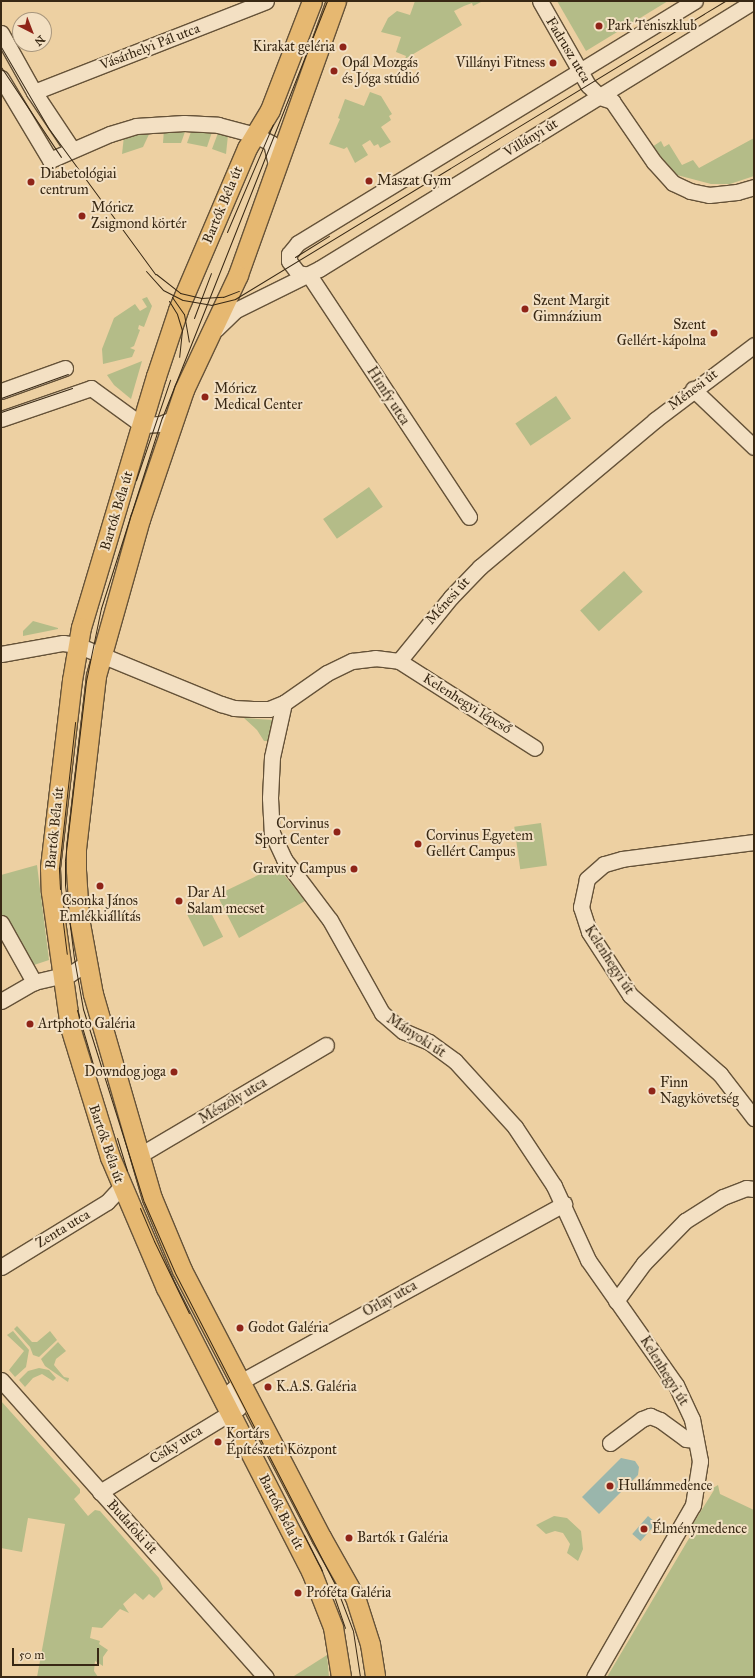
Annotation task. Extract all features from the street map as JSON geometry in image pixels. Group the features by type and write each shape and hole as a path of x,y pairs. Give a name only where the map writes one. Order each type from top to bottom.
{"main road":[{"name":"Bartók Béla út","path":"312,1 270,110 255,135 177,314 142,425 77,645 51,848 50,892 62,976 77,1056 121,1187 163,1282 312,1571 334,1627 341,1677"},
{"name":"Bartók Béla út","path":"336,1 276,164 238,275 203,346 173,419 140,519 96,676 76,850 79,918 87,963 108,1052 152,1198 167,1236 243,1387 355,1597 370,1644 375,1677"},
{"path":"50,892 59,884 68,887 79,918"}],"street":[{"name":"Vásárhelyi Pál utca","path":"34,92 266,1"},
{"name":"Fadrusz utca","path":"540,1 580,71 600,97"},
{"path":"309,275 298,273 291,266 289,254 292,249 349,212 695,1"},
{"name":"Villányi út","path":"203,346 222,321 236,310 309,275 754,1"},
{"path":"1,33 34,92 72,149"},
{"path":"1,78 50,160 72,149 136,126 164,123 218,125 255,135 271,143 276,164"},
{"path":"600,97 612,101 654,162 673,183 690,191 709,195 737,192 754,187"},
{"name":"Himfy utca","path":"309,275 469,517"},
{"name":"Ménesi út","path":"399,661 470,576 693,389 754,345"},
{"path":"1,391 65,368"},
{"path":"1,420 91,388 142,425 160,424 173,419"},
{"path":"693,389 754,447"},
{"path":"1,654 63,643 77,645 102,653 234,708 269,709 284,703 327,673 352,661 375,658 399,661"},
{"name":"Kelenhegyi lépcső","path":"399,661 535,748"},
{"name":"Mányoki út","path":"284,703 272,757 270,798 272,833 284,859 334,926 382,1013 403,1031 429,1042 455,1061 494,1102 536,1157 564,1204 588,1260 616,1301"},
{"name":"Kelenhegyi út","path":"754,842 622,858 604,864 587,879 581,907 589,932 630,995 720,1074 754,1118"},
{"path":"1,923 34,982"},
{"path":"1,1001 34,982 62,976 73,972 87,963"},
{"name":"Mészöly utca","path":"140,1155 326,1045"},
{"name":"Zenta utca","path":"1,1267 108,1202 121,1187"},
{"path":"616,1301 644,1263 685,1221 724,1196 746,1188 754,1189"},
{"name":"Orlay utca","path":"243,1387 564,1204"},
{"name":"Kelenhegyi út","path":"594,1677 693,1505 700,1461 692,1419 676,1385 616,1301"},
{"name":"Budafoki út","path":"1,1380 264,1674"},
{"name":"Csíky utca","path":"100,1492 228,1407 240,1406 243,1387"},
{"path":"610,1442 642,1419 650,1416 660,1420 686,1439 696,1440"}],"green space":[{"path":"415,1 483,1 473,6 472,3 454,11 462,25 405,59 406,56 396,52 401,37 381,32 388,18 397,11 410,15"},
{"name":"Park Teniszklub","path":"557,1 668,1 586,51"},
{"path":"370,92 381,96 392,114 389,116 391,120 381,127 391,142 380,148 378,144 374,146 370,140 362,145 368,155 355,163 347,147 344,149 329,144 340,119 338,118 345,99 364,106"},
{"path":"164,129 186,129 181,143 163,143"},
{"path":"192,129 212,132 207,147 187,143"},
{"path":"151,130 143,147 122,154 124,136"},
{"path":"218,133 228,135 226,154 212,149"},
{"path":"754,138 754,176 730,184 711,184 677,175 652,147 661,141 664,147 669,144 682,165 693,160 699,168"},
{"path":"147,297 152,306 144,327 139,325 138,329 140,330 134,346 130,348 135,350 132,357 103,364 102,349 114,318 135,304 140,311 147,307 142,299"},
{"path":"142,361 131,399 114,385 107,375"},
{"path":"556,396 571,418 530,446 515,423"},
{"path":"369,487 383,507 337,539 323,519"},
{"path":"624,571 643,592 599,631 580,610"},
{"path":"33,621 58,629 23,636 23,631"},
{"path":"244,718 274,720 270,741 264,741 257,730"},
{"path":"541,823 547,866 520,869 514,827"},
{"path":"37,865 49,960 31,966 1,916 1,875"},
{"path":"277,866 305,901 239,938 217,895"},
{"path":"205,901 223,937 204,947 185,911"},
{"path":"17,1326 32,1342 37,1342 50,1331 57,1340 39,1357 33,1355 30,1347 14,1329"},
{"path":"13,1331 29,1350 26,1367 15,1377 9,1370 24,1351 7,1335"},
{"path":"58,1342 66,1351 56,1359 54,1365 64,1377 69,1378 68,1382 45,1366 41,1359"},
{"path":"39,1368 49,1370 56,1378 53,1381 42,1374 33,1378 25,1387 19,1380 28,1371"},
{"path":"1,1401 80,1489 80,1493 74,1499 88,1516 95,1510 100,1511 159,1578 163,1589 154,1598 149,1594 143,1600 135,1593 123,1604 129,1613 120,1609 102,1628 92,1627 90,1638 100,1641 99,1644 108,1650 103,1657 103,1666 95,1661 94,1671 98,1677 37,1677 65,1524 28,1518 22,1552 1,1548"},
{"path":"718,1485 720,1494 754,1510 754,1677 607,1677 691,1535 688,1532 714,1490 713,1488"},
{"path":"554,1516 567,1518 581,1531 583,1549 578,1561 567,1553 570,1544 563,1533 555,1531 546,1534 536,1525"},
{"path":"327,1655 329,1677 294,1677 294,1676"}],"water":[{"name":"Hullámmedence","path":"621,1458 635,1461 639,1467 638,1475 599,1514 582,1497"},
{"name":"Élménymedence","path":"648,1516 656,1523 641,1541 632,1534"}],"tram line":[{"path":"327,1 162,417 101,608 86,681 65,861 65,885 74,958 83,1009 144,1202 175,1273 335,1584 353,1631 360,1677"},
{"path":"146,271 163,290 183,300 211,305 235,299 725,1"},
{"path":"1,47 49,129 155,274"},
{"path":"1,67 61,157"},
{"path":"227,232 273,124"},
{"path":"295,257 329,236"},
{"path":"194,318 211,273"},
{"path":"156,274 180,293 201,298 223,297 239,291"},
{"path":"172,297 184,314 189,342"},
{"path":"169,301 177,314 182,330 179,357"},
{"path":"1,398 68,374"},
{"path":"136,480 170,380"},
{"path":"1,412 72,388"},
{"path":"60,889 59,868 75,722"},
{"path":"63,923 67,954"},
{"path":"77,1010 95,1071"},
{"path":"117,1138 127,1170"},
{"path":"140,1208 154,1241 189,1313"},
{"path":"304,1535 322,1571"},
{"path":"332,1590 345,1628"}],"place":[{"name":"Park Teniszklub","path":"599,26"},
{"name":"Kirakat geléria","path":"343,47"},
{"name":"Villányi Fitness","path":"553,63"},
{"name":"Opál Mozgás és Jóga stúdió","path":"334,71"},
{"name":"Maszat Gym","path":"369,181"},
{"name":"Diabetológiai centrum","path":"31,182"},
{"name":"Móricz Zsigmond körtér","path":"82,216"},
{"name":"Szent Margit Gimnázium","path":"525,309"},
{"name":"Szent Gellért-kápolna","path":"714,333"},
{"name":"Móricz Medical Center","path":"205,397"},
{"name":"Corvinus Sport Center","path":"337,832"},
{"name":"Corvinus Egyetem Gellért Campus","path":"418,844"},
{"name":"Gravity Campus","path":"354,869"},
{"name":"Csonka János Emlékkiállítás","path":"100,886"},
{"name":"Dar Al Salam mecset","path":"179,901"},
{"name":"Artphoto Galéria","path":"30,1024"},
{"name":"Downdog joga","path":"174,1072"},
{"name":"Finn Nagykövetség","path":"652,1091"},
{"name":"Godot Galéria","path":"240,1328"},
{"name":"K.A.S. Galéria","path":"268,1387"},
{"name":"Kortárs Építészeti Központ","path":"218,1442"},
{"name":"Hullámmedence","path":"610,1486"},
{"name":"Élménymedence","path":"644,1529"},
{"name":"Bartók 1 Galéria","path":"349,1538"},
{"name":"Próféta Galéria","path":"298,1593"}]}
